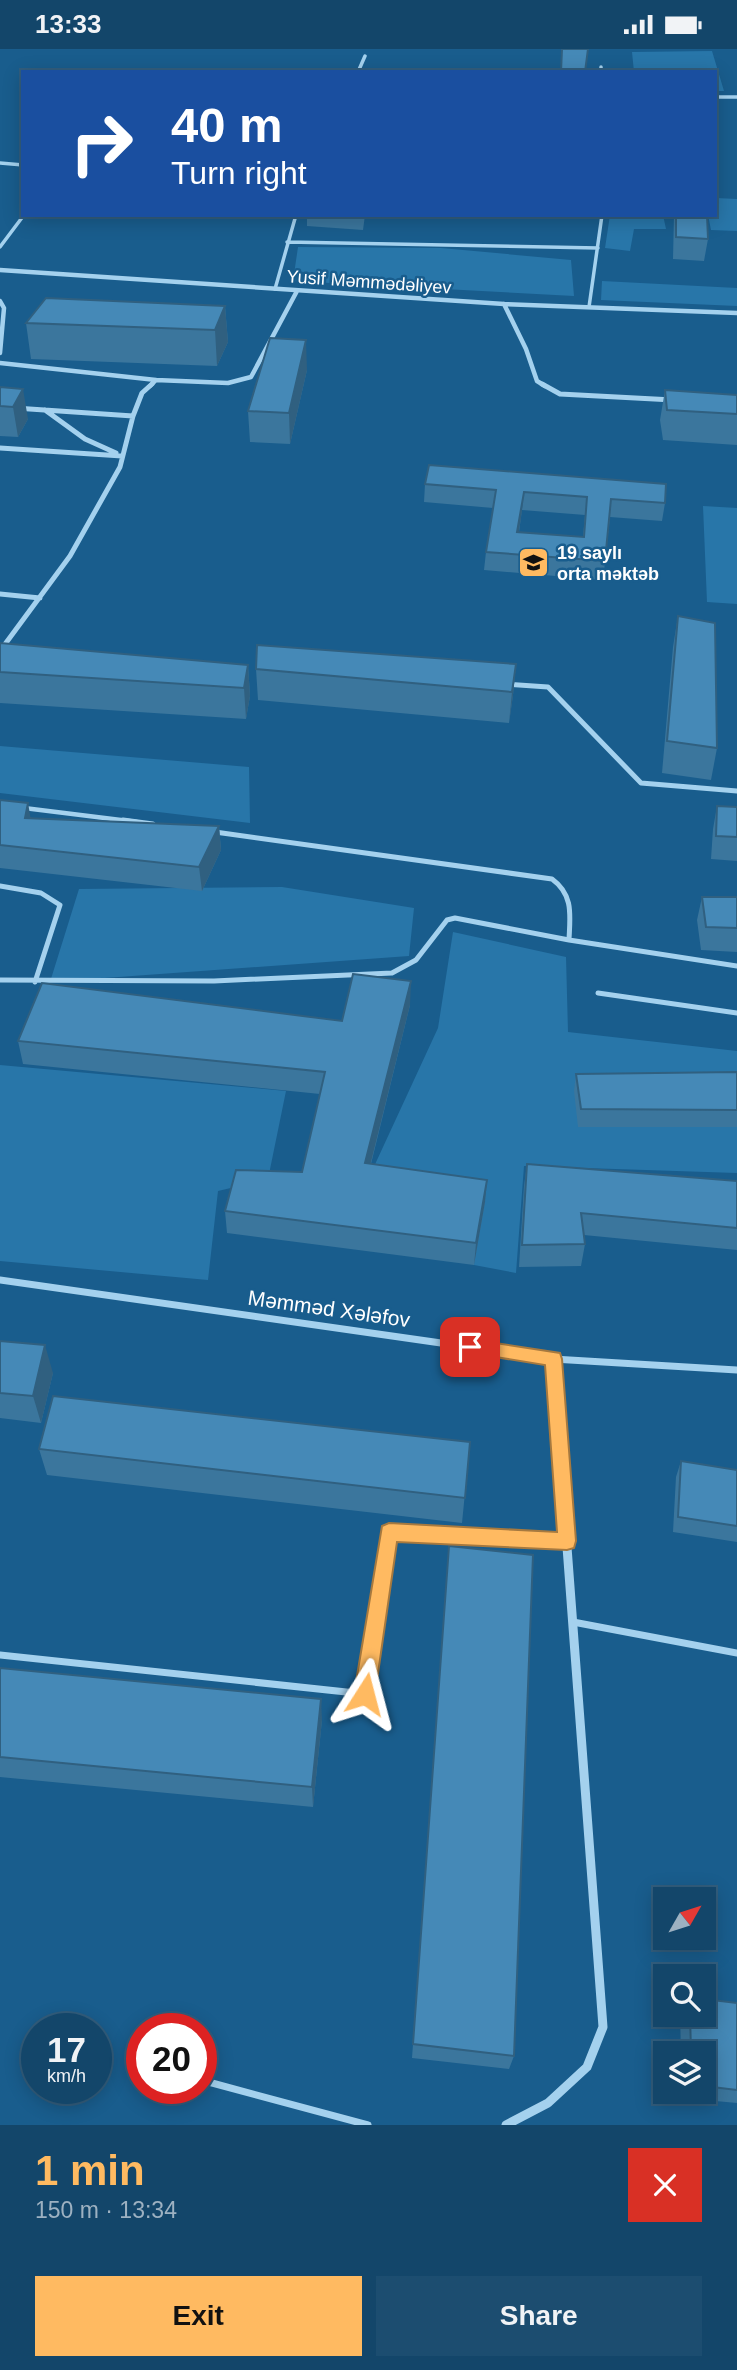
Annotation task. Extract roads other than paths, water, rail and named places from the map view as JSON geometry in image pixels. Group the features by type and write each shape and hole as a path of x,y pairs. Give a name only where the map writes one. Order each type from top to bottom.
{"street":[{"name":"Yusif Məmmədəliyev","path":"0,270 504,305 737,313"},
{"path":"0,363 156,380 228,383 251,377 297,291"},
{"path":"0,301 4,309 0,353"},
{"path":"504,305 526,349 537,381 545,388 560,394 682,401"},
{"path":"2,649 70,556 120,467 142,393 156,380"},
{"path":"0,407 133,416"},
{"path":"45,410 85,439 122,456"},
{"path":"0,448 122,456"},
{"path":"0,594 40,598"},
{"path":"2,649 18,648"},
{"path":"495,684 548,687 641,783 737,791"},
{"name":"Məmməd Xələfov","path":"0,1280 553,1359 737,1370"},
{"path":"506,2125 548,2103 587,2067 603,2027 553,1359"}],"lane":[{"path":"359,70 365,56"},
{"path":"717,97 737,97"},
{"path":"0,163 21,165"},
{"path":"0,247 22,217"},
{"path":"275,289 295,217"},
{"path":"589,307 602,217"},
{"path":"287,242 598,249"},
{"path":"14,807 166,826"},
{"path":"207,831 552,879 565,886 569,898 569,940"},
{"path":"0,886 48,896 60,905 35,982"},
{"path":"0,980 214,981 392,974 402,972 414,964 447,921 455,918 569,940 737,965"},
{"path":"598,993 737,1013"},
{"path":"0,1655 365,1694 389,1532 567,1541"},
{"path":"573,1622 737,1653"},
{"path":"217,2084 368,2125"}],"place":[{"name":"19 saylı orta məktəb","path":"534,563"}]}
